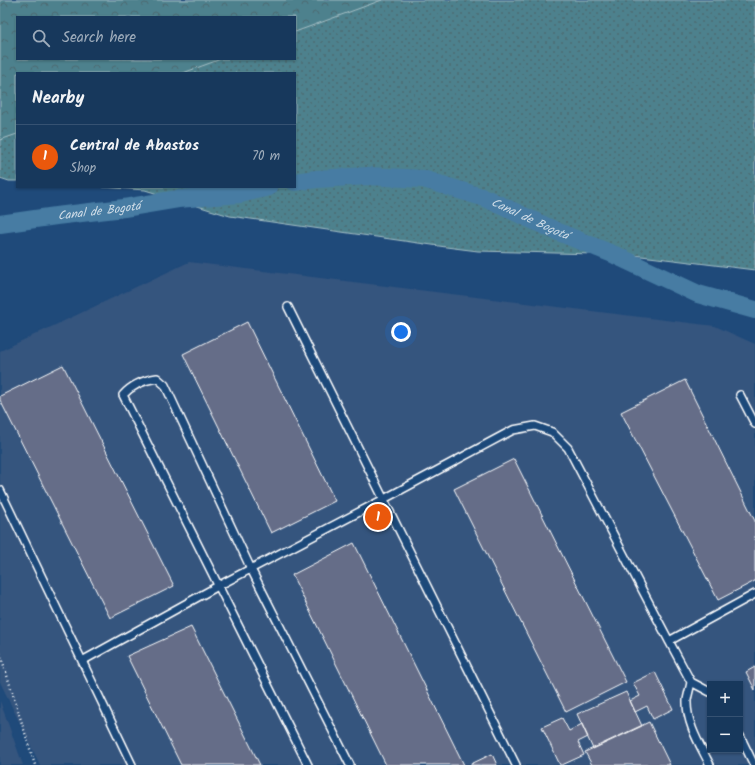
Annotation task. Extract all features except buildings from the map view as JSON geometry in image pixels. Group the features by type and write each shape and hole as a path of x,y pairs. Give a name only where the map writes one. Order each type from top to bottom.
{"lane":[{"path":"288,307 516,765"},
{"path":"308,765 123,395 129,388 147,380 157,378 165,385 251,569 350,765"},
{"path":"740,395 755,424"},
{"path":"82,661 218,586 513,430 535,426 552,432 568,448 691,682 707,690"},
{"path":"0,490 132,765"},
{"path":"669,641 755,594"},
{"path":"691,682 687,700 688,714 693,729 710,765"},
{"path":"743,742 754,765"}],"path":[{"path":"0,653 35,765"}],"shaded area":[{"path":"189,262 715,326 755,344 755,765 40,765 0,682 0,351"},
{"path":"0,701 23,765 0,765"}],"green space":[{"path":"0,0 755,0 755,270 633,255 478,251 446,247 230,216 145,190 116,188 296,188 296,72 16,72 16,181 9,181 0,178"},
{"path":"0,0 382,0 296,32 296,16 16,16 16,60 218,60 186,72 16,72 16,134 0,140"}],"waterway":[{"name":"Canal de Bogotá","path":"296,182 316,179 368,176 423,179 485,198 556,231 615,255 698,294 755,310"},
{"name":"Canal de Bogotá","path":"0,224 124,208 178,199 240,194 265,188"}],"place":[{"name":"Central de Abastos","path":"378,517"}]}
